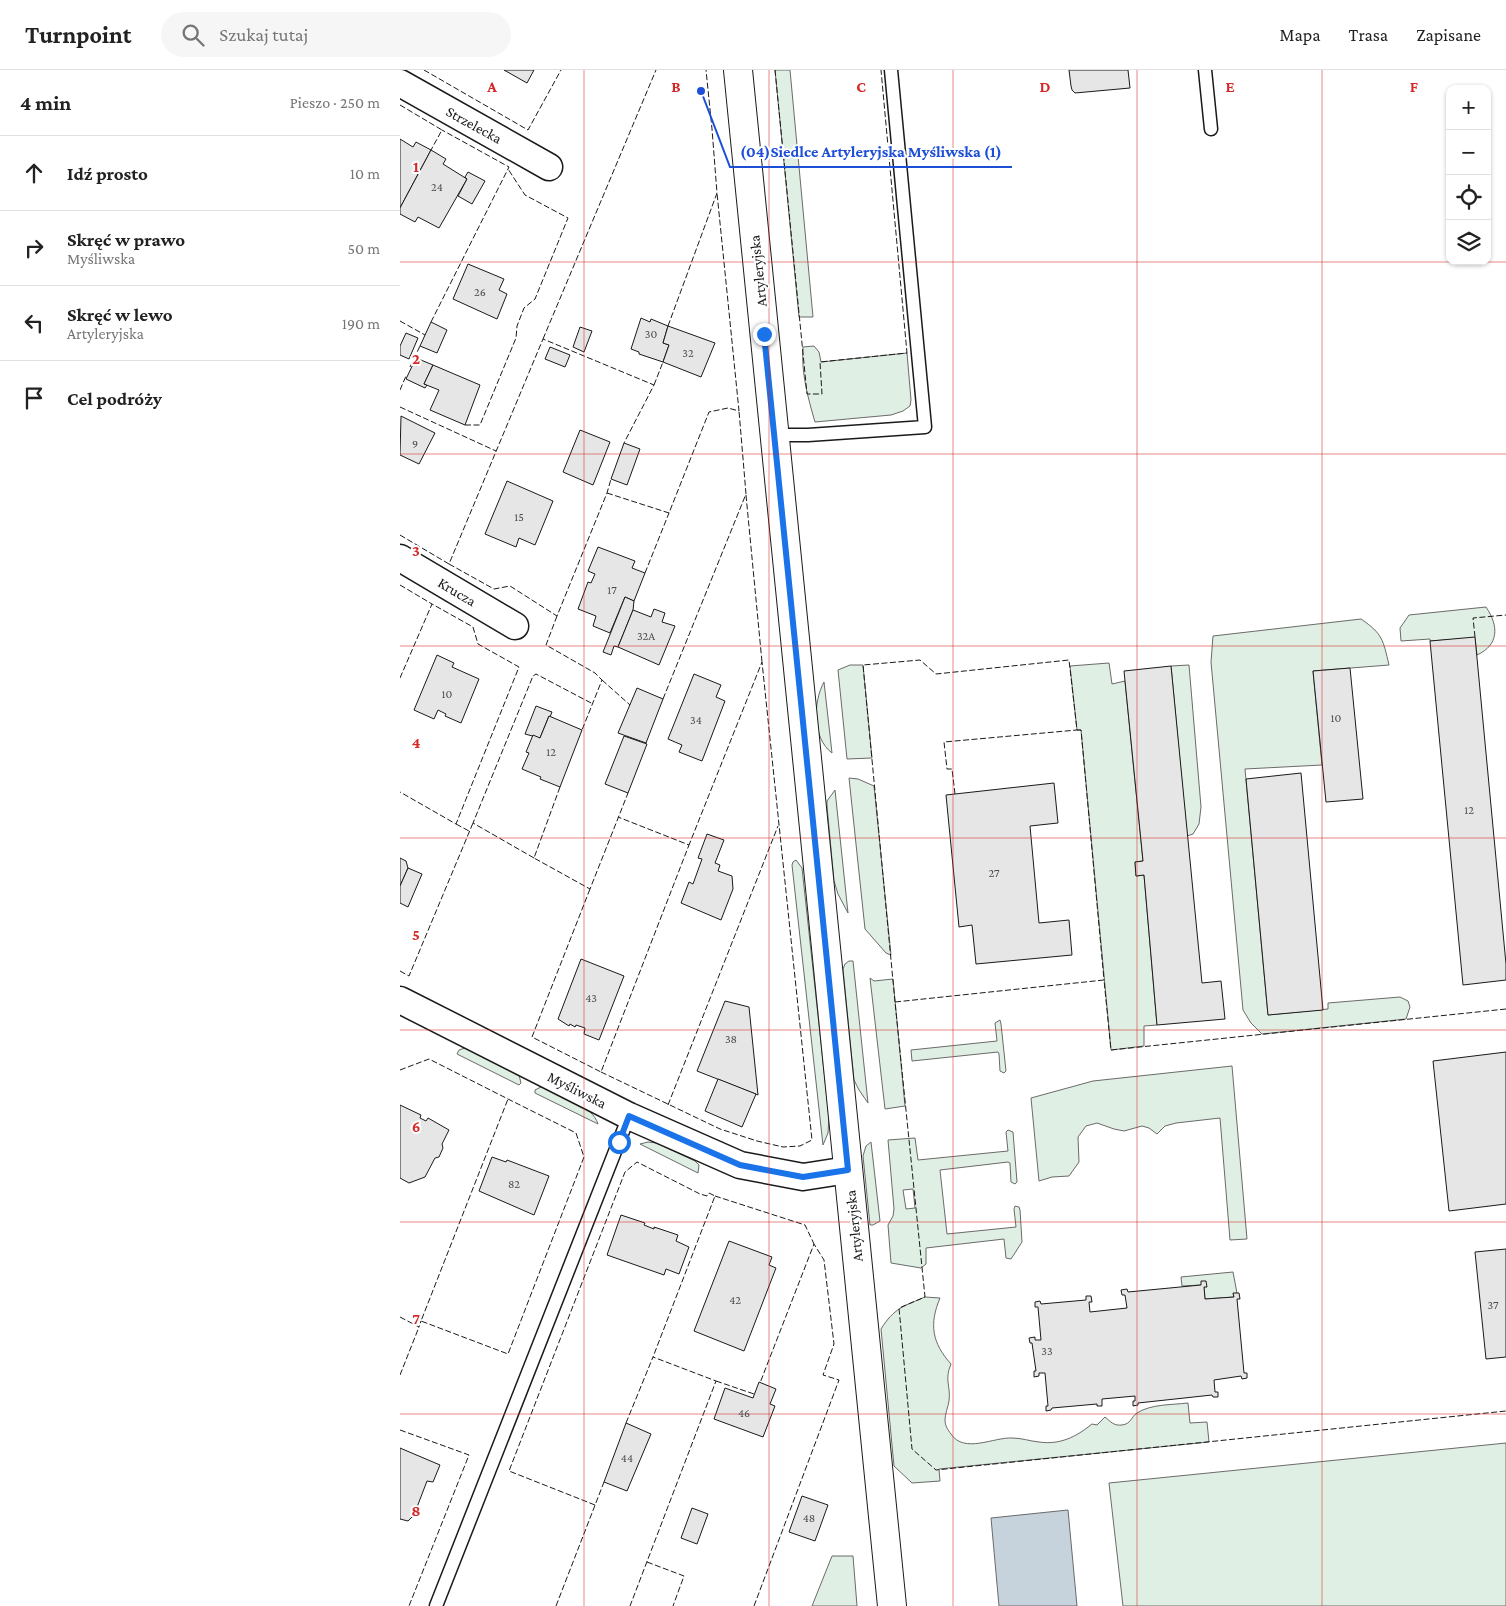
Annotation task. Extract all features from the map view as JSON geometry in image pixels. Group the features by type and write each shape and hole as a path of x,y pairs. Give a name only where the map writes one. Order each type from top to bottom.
{"street":[{"name":"Artyleryjska","path":"738,70 892,1606"},
{"name":"Strzelecka","path":"400,83 548,167"},
{"name":"Krucza","path":"400,558 515,626"},
{"name":"Myśliwska","path":"402,1007 629,1116 740,1165 803,1177 848,1170"}],"lane":[{"path":"774,435 808,435 925,427 891,70"},
{"path":"1205,70 1211,129"},
{"path":"436,1606 629,1116"}],"green space":[{"path":"775,70 790,70 813,317 799,317"},
{"path":"814,346 819,352 821,362 907,353 910,406 903,411 891,415 815,422 803,366 803,347"},
{"path":"1486,607 1493,621 1495,634 1490,646 1477,655 1475,638 1401,641 1400,628 1409,615"},
{"path":"1361,619 1374,629 1381,638 1389,665 1313,671 1322,765 1245,769 1268,1015 1328,1009 1328,1003 1400,997 1408,1001 1410,1007 1406,1019 1262,1034 1251,1023 1243,1010 1211,662 1213,636"},
{"path":"1109,663 1112,684 1125,681 1143,861 1135,862 1136,876 1144,875 1157,1025 1144,1026 1144,1046 1111,1050 1081,730 1077,730 1070,666"},
{"path":"850,665 863,665 872,758 847,759 838,670"},
{"path":"1189,665 1201,807 1199,824 1193,834 1187,836 1171,666"},
{"path":"824,682 832,753 825,746 821,738 816,719 818,699"},
{"path":"849,778 858,779 874,786 891,955 886,953 865,929"},
{"path":"835,790 848,913 838,894 834,881 827,801"},
{"path":"796,860 802,868 829,1117 828,1133 823,1145 792,865"},
{"path":"849,961 853,961 868,1103 854,1080 843,969"},
{"path":"870,978 874,981 893,979 905,1106 885,1109"},
{"path":"1000,1020 1006,1071 1004,1073 1000,1071 998,1052 912,1061 911,1050 997,1041 995,1023"},
{"path":"465,1048 519,1075 521,1083 519,1085 457,1054 459,1050"},
{"path":"1232,1066 1247,1239 1230,1240 1220,1118 1176,1123 1165,1126 1157,1134 1149,1128 1142,1126 1124,1131 1097,1123 1086,1126 1078,1137 1079,1162 1069,1176 1052,1177 1039,1181 1031,1098 1093,1081"},
{"path":"543,1086 583,1106 595,1118 598,1124 535,1093 535,1090"},
{"path":"1008,1130 1013,1132 1017,1182 1015,1184 1011,1182 1010,1163 1008,1162 940,1170 947,1234 1016,1227 1014,1209 1015,1206 1019,1207 1022,1242 1011,1259 1006,1258 1004,1239 926,1248 926,1264 921,1268 891,1263 888,1225 893,1216 894,1209 888,1140 915,1138 918,1160 1008,1151 1006,1132","holes":["913,1189 915,1208 906,1209 903,1190"]},
{"path":"871,1142 880,1221 873,1225 870,1225 863,1156 866,1146"},
{"path":"656,1143 695,1161 699,1165 698,1173 640,1144"},
{"path":"1233,1272 1237,1293 1233,1294 1234,1297 1205,1299 1204,1287 1201,1285 1182,1286 1181,1277"},
{"path":"925,1297 940,1298 934,1316 934,1333 936,1341 951,1364 948,1374 949,1401 945,1422 949,1431 957,1440 971,1444 1005,1438 1019,1438 1047,1443 1061,1441 1080,1433 1092,1424 1097,1425 1105,1417 1115,1424 1122,1425 1129,1422 1137,1413 1148,1408 1188,1403 1190,1423 1207,1422 1209,1442 939,1469 940,1481 912,1483 894,1466 881,1329 895,1312"},
{"path":"1506,1443 1506,1606 1123,1606 1109,1483"},
{"path":"832,1556 853,1556 857,1606 812,1606"}],"shaded area":[{"path":"1068,1510 1077,1606 999,1606 991,1518"}],"building":[{"path":"504,70 534,70 527,83"},
{"path":"1069,70 1128,70 1130,88 1075,93 1072,90"},
{"path":"400,139 413,147 416,142 431,150 400,208"},
{"path":"431,150 446,159 443,164 467,179 439,228 418,217 415,222 400,214 400,208"},
{"path":"468,172 485,181 472,204 458,196 467,179 465,177"},
{"path":"468,264 504,279 499,290 507,294 497,319 453,299"},
{"path":"641,318 650,322 651,319 668,326 663,343 669,345 663,362 639,354 639,352 631,349"},
{"path":"431,322 447,330 437,353 420,346"},
{"path":"668,326 715,343 701,377 663,362 669,345 663,343"},
{"path":"580,327 592,331 584,352 573,347"},
{"path":"406,333 418,338 409,359 400,355 400,346"},
{"path":"550,347 570,355 565,367 545,359"},
{"path":"416,358 433,365 424,384 427,385 425,388 406,379"},
{"path":"433,365 480,385 465,425 430,410 439,390 424,384"},
{"path":"401,416 435,433 419,464 400,455"},
{"path":"580,430 610,442 593,485 563,472"},
{"path":"624,443 640,449 627,485 611,479"},
{"path":"507,481 553,501 535,545 519,538 516,547 485,534"},
{"path":"598,547 635,561 632,568 645,573 634,601 625,597 610,633 593,626 596,616 578,609 588,582 591,583 595,574 588,571"},
{"path":"625,597 634,601 633,610 618,647 614,646 611,655 603,652"},
{"path":"654,609 665,613 662,622 675,626 659,665 618,647 633,610 651,617"},
{"path":"1475,637 1506,980 1463,985 1430,641"},
{"path":"437,655 454,663 452,667 479,679 461,723 445,716 446,714 438,710 434,719 414,710"},
{"path":"1171,666 1202,983 1221,981 1225,1019 1157,1025 1144,875 1136,876 1135,862 1143,861 1124,671"},
{"path":"1350,668 1363,799 1326,802 1313,671"},
{"path":"694,674 721,685 716,697 725,701 702,761 679,752 682,745 668,739"},
{"path":"637,688 663,699 646,743 618,733"},
{"path":"536,706 552,712 540,738 525,734"},
{"path":"549,716 582,730 560,787 522,769 529,753 526,752 533,735 540,738"},
{"path":"624,736 647,744 628,793 605,784"},
{"path":"1301,773 1323,1010 1268,1015 1246,779"},
{"path":"1054,783 1058,823 1030,826 1039,923 1069,920 1072,955 976,964 972,925 959,927 946,795"},
{"path":"707,834 724,840 715,863 720,865 718,871 732,876 733,889 721,920 681,903 689,882 693,884 702,859 698,858"},
{"path":"400,858 406,861 408,868 400,886"},
{"path":"408,868 422,874 408,907 400,903 400,886"},
{"path":"581,959 624,976 599,1040 584,1034 585,1028 576,1025 575,1027 570,1024 569,1026 558,1019"},
{"path":"725,1001 749,1007 758,1095 697,1071"},
{"path":"1506,1052 1506,1204 1449,1211 1433,1061"},
{"path":"718,1079 756,1094 742,1127 705,1111"},
{"path":"400,1105 421,1115 420,1118 426,1121 428,1118 449,1130 442,1144 443,1148 439,1157 435,1158 425,1177 409,1183 400,1178"},
{"path":"492,1157 506,1162 507,1160 549,1176 534,1215 479,1191"},
{"path":"621,1215 645,1223 644,1225 654,1229 654,1227 678,1235 676,1241 689,1247 679,1274 666,1269 664,1275 607,1255"},
{"path":"729,1241 772,1257 769,1265 776,1268 744,1351 694,1331"},
{"path":"1506,1249 1506,1357 1486,1359 1475,1252"},
{"path":"1201,1281 1206,1281 1207,1287 1204,1287 1205,1299 1234,1297 1233,1293 1239,1293 1240,1299 1237,1299 1244,1373 1247,1373 1247,1378 1242,1379 1241,1376 1214,1380 1215,1392 1218,1392 1218,1397 1213,1397 1212,1395 1138,1403 1138,1405 1133,1406 1135,1396 1102,1399 1102,1406 1097,1406 1097,1404 1052,1408 1046,1411 1046,1406 1048,1406 1045,1373 1039,1373 1039,1376 1034,1377 1034,1371 1036,1371 1032,1343 1030,1343 1029,1338 1035,1337 1035,1340 1041,1340 1038,1307 1035,1307 1035,1302 1040,1301 1041,1304 1086,1300 1086,1296 1091,1296 1092,1302 1089,1302 1090,1312 1127,1308 1125,1295 1122,1295 1121,1290 1127,1289 1128,1292 1201,1285"},
{"path":"759,1382 776,1389 770,1404 775,1406 763,1437 714,1419 725,1388 753,1398"},
{"path":"626,1423 651,1434 627,1491 604,1482"},
{"path":"400,1448 440,1465 433,1482 427,1481 414,1515 408,1521 400,1519"},
{"path":"802,1496 828,1505 815,1541 789,1532"},
{"path":"692,1508 708,1514 697,1544 681,1538"}],"fence":[{"path":"424,70 528,130 561,70"},
{"path":"543,339 656,70"},
{"path":"668,326 717,193 706,70"},
{"path":"775,70 807,394 822,394 820,362 907,353 881,70"},
{"path":"400,105 442,130 431,150"},
{"path":"431,322 509,167 442,130"},
{"path":"465,425 480,425 516,338 517,326 524,308 535,299 568,218 525,195 508,169"},
{"path":"607,493 669,513 709,412 728,408 739,411 717,193"},
{"path":"400,321 425,335"},
{"path":"400,535 449,564 543,339 654,385 624,443"},
{"path":"410,367 420,346"},
{"path":"654,385 663,362"},
{"path":"400,390 406,376"},
{"path":"400,407 496,451"},
{"path":"663,699 746,494 739,411"},
{"path":"449,564 494,589 510,586 557,616 611,479"},
{"path":"746,495 762,662"},
{"path":"645,573 669,513"},
{"path":"400,585 432,604"},
{"path":"400,678 432,604 473,627 478,644 519,667 456,824 400,792"},
{"path":"1475,637 1473,618 1506,615"},
{"path":"557,616 546,645 595,673 602,680 582,730"},
{"path":"895,1002 863,665 920,660 936,674 1069,660 1077,730 1081,730 1104,980"},
{"path":"601,1072 720,1129 757,1141 783,1147 800,1146 812,1140 762,662 689,845"},
{"path":"534,858 473,823 533,676 536,674 593,704"},
{"path":"602,680 630,705"},
{"path":"955,794 952,769 947,769 944,742 1077,730"},
{"path":"560,787 534,858 590,889 628,793"},
{"path":"590,889 532,1037 601,1072 689,845 618,817"},
{"path":"400,971 409,976 473,823"},
{"path":"456,824 469,831"},
{"path":"668,1105 778,826"},
{"path":"1506,1009 1111,1050 1104,980 895,1002 925,1297 899,1308 912,1449 936,1470 1506,1411"},
{"path":"400,1070 429,1059 576,1133 584,1157 508,1354 421,1321 508,1099"},
{"path":"595,1505 509,1471 625,1172 637,1162 700,1194 707,1196 709,1193 715,1196 653,1357"},
{"path":"715,1196 805,1225 814,1244"},
{"path":"754,1606 839,1380 823,1375 834,1344 824,1260 814,1244 760,1383"},
{"path":"400,1317 419,1327 421,1321"},
{"path":"400,1375 419,1327"},
{"path":"626,1423 653,1357 716,1381 630,1606"},
{"path":"716,1381 754,1394"},
{"path":"400,1430 469,1455 409,1606"},
{"path":"556,1606 604,1482"},
{"path":"647,1562 684,1576 673,1606"}],"place":[{"name":"(04)Siedlce Artyleryjska Myśliwska (1)","path":"701,91"}],"route":[{"path":"619,1142 629,1116 740,1165 803,1177 848,1170 764,334"}]}
